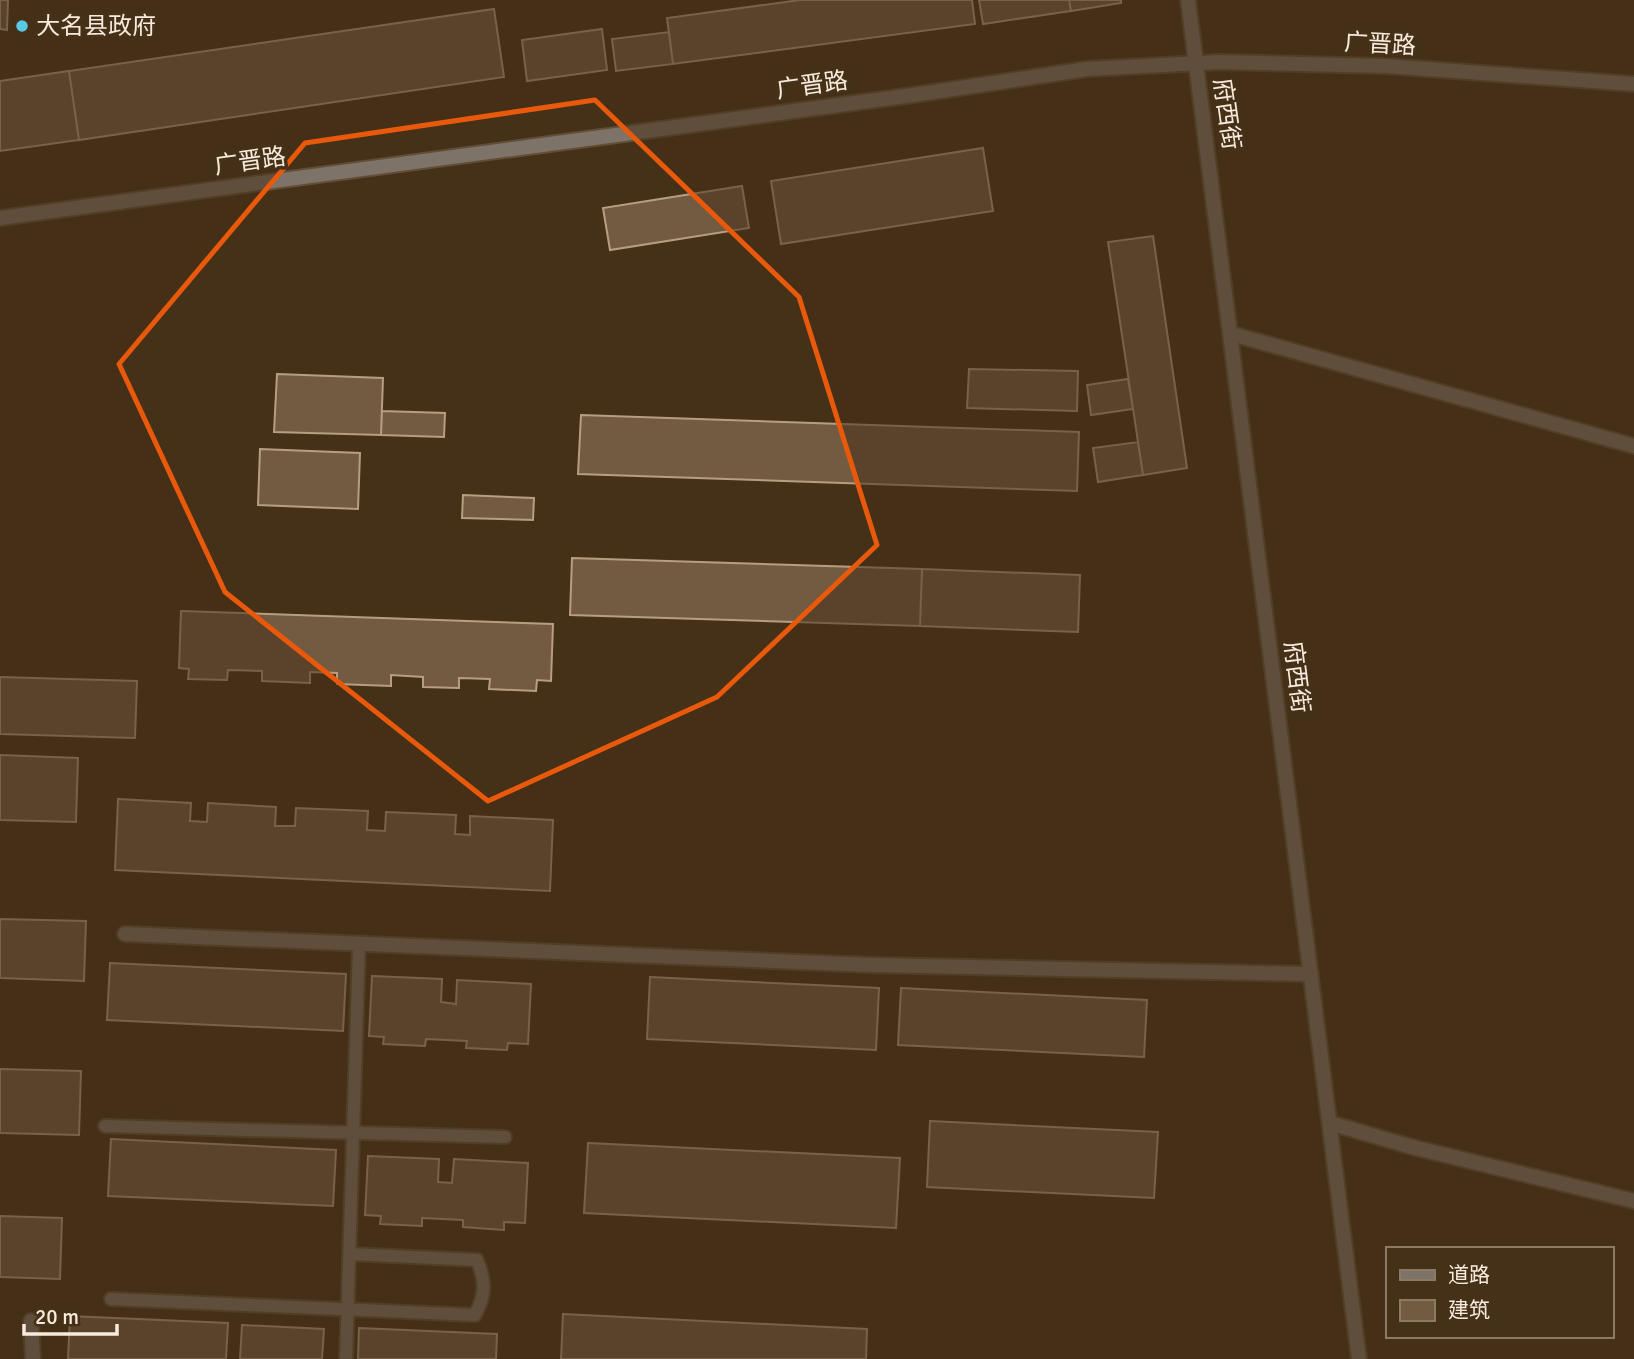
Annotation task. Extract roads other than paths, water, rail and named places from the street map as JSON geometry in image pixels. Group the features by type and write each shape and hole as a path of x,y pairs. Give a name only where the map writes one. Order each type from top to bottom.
{"street":[{"name":"府西街","path":"1188,0 1359,1359"},
{"name":"广晋路","path":"0,218 1087,69 1197,63 1386,66 1634,84"},
{"path":"1232,334 1634,446"},
{"path":"125,934 872,965 1311,974"},
{"path":"1330,1123 1412,1147 1634,1201"},
{"path":"32,1321 33,1359"}],"lane":[{"path":"346,1359 359,944"},
{"path":"105,1126 505,1137"},
{"path":"111,1299 475,1315 484,1299 483,1275 477,1260 350,1254"}],"place":[{"name":"大名县政府","path":"22,26"}]}
